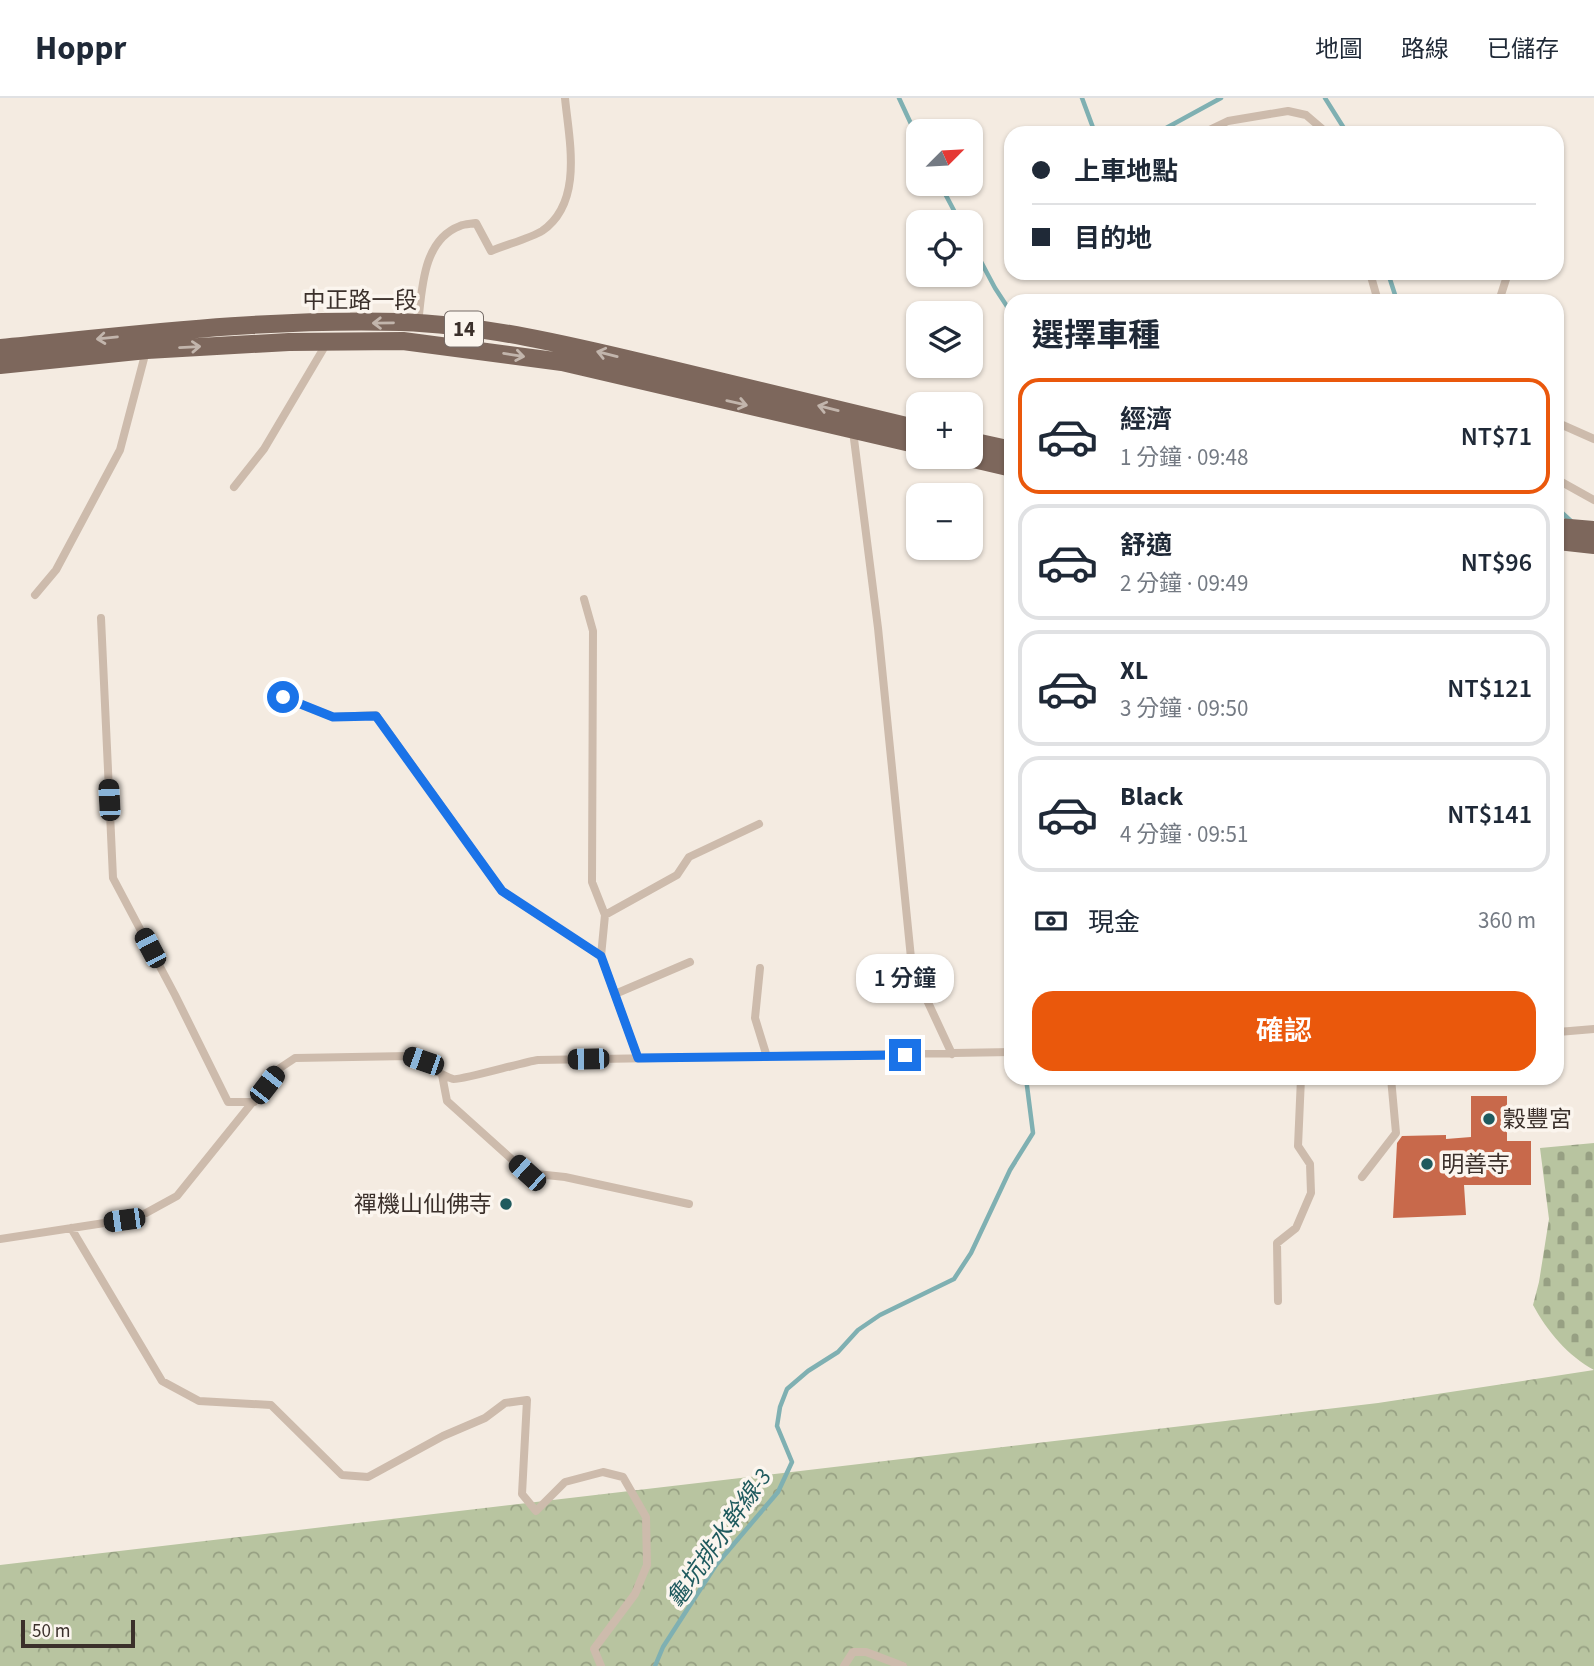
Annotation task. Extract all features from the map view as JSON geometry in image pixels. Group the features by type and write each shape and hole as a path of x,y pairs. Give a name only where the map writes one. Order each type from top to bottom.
{"main road":[{"name":"中正路一段","path":"0,365 146,342 287,324 418,324 565,344 854,422 906,440"},
{"name":"中正路一段","path":"0,348 146,342 403,341 453,345 562,362 854,422 906,428"},
{"path":"983,444 1004,448"},
{"path":"983,461 1004,466"},
{"path":"1564,535 1594,530"},
{"path":"1564,536 1594,545"}],"lane":[{"path":"418,324 426,265 440,239 459,226 476,223 491,251 542,231 565,206 571,169 565,98"},
{"path":"1218,126 1228,121 1288,111 1306,115 1319,126"},
{"path":"234,487 264,449 328,341"},
{"path":"34,596 56,570 120,450 146,342"},
{"path":"854,422 878,628 912,968 952,1054"},
{"path":"1564,426 1594,439"},
{"path":"1564,483 1594,500"},
{"path":"584,599 593,631 592,882 605,915 601,956 638,1058"},
{"path":"101,618 113,878 176,995 228,1102 254,1102"},
{"path":"283,697 333,717 376,716 502,891 601,956"},
{"path":"605,915 677,875 689,858 759,824"},
{"path":"615,994 690,962"},
{"path":"760,968 755,1018 767,1057"},
{"path":"1564,1032 1594,1029"},
{"path":"0,1239 124,1220 146,1213 177,1196 280,1068 295,1058 359,1059 409,1056 423,1061 442,1075 457,1080 514,1063 538,1060 1004,1052"},
{"path":"442,1075 447,1101 527,1173 565,1177 689,1204"},
{"path":"1278,1301 1277,1243 1296,1228 1311,1193 1310,1164 1298,1146 1301,1085"},
{"path":"1362,1177 1396,1133 1392,1085"},
{"path":"71,1227 162,1381 199,1401 271,1405 342,1475 368,1477 443,1436 485,1418 505,1402 527,1401 522,1493 536,1511 565,1482 603,1472 623,1476 646,1517 647,1565 635,1594 594,1649 601,1666"},
{"path":"844,1666 853,1652 866,1652 903,1666"}],"green space":[{"path":"1594,1143 1594,1370 1575,1358 1559,1342 1533,1305 1549,1219 1540,1148"},
{"path":"1594,1370 1594,1666 0,1666 0,1565 1378,1403"}],"building":[{"path":"1471,1096 1507,1096 1507,1141 1531,1141 1531,1185 1464,1185 1466,1215 1393,1218 1397,1143 1402,1136 1446,1135 1446,1139 1471,1137"}],"waterway":[{"name":"龜坑排水幹線-3","path":"899,98 909,119"},
{"path":"1082,98 1092,126"},
{"path":"1170,126 1221,98"},
{"path":"1325,98 1343,126"},
{"name":"龜坑排水幹線-3","path":"946,196 954,210"},
{"name":"龜坑排水幹線-3","path":"983,266 1004,302"},
{"path":"1390,280 1395,294"},
{"path":"1564,515 1572,522"},
{"name":"龜坑排水幹線-3","path":"655,1666 663,1647 716,1565 778,1492 792,1462 777,1426 787,1389 808,1371 838,1352 858,1330 880,1315 954,1279 971,1253 1010,1170 1033,1133 1027,1085"}],"place":[{"name":"穀豐宮","path":"1489,1119"},
{"name":"明善寺","path":"1427,1164"},
{"name":"禪機山仙佛寺","path":"506,1204"}],"route":[{"path":"283,697 333,717 376,716 502,891 601,956 638,1058 905,1055"}]}
